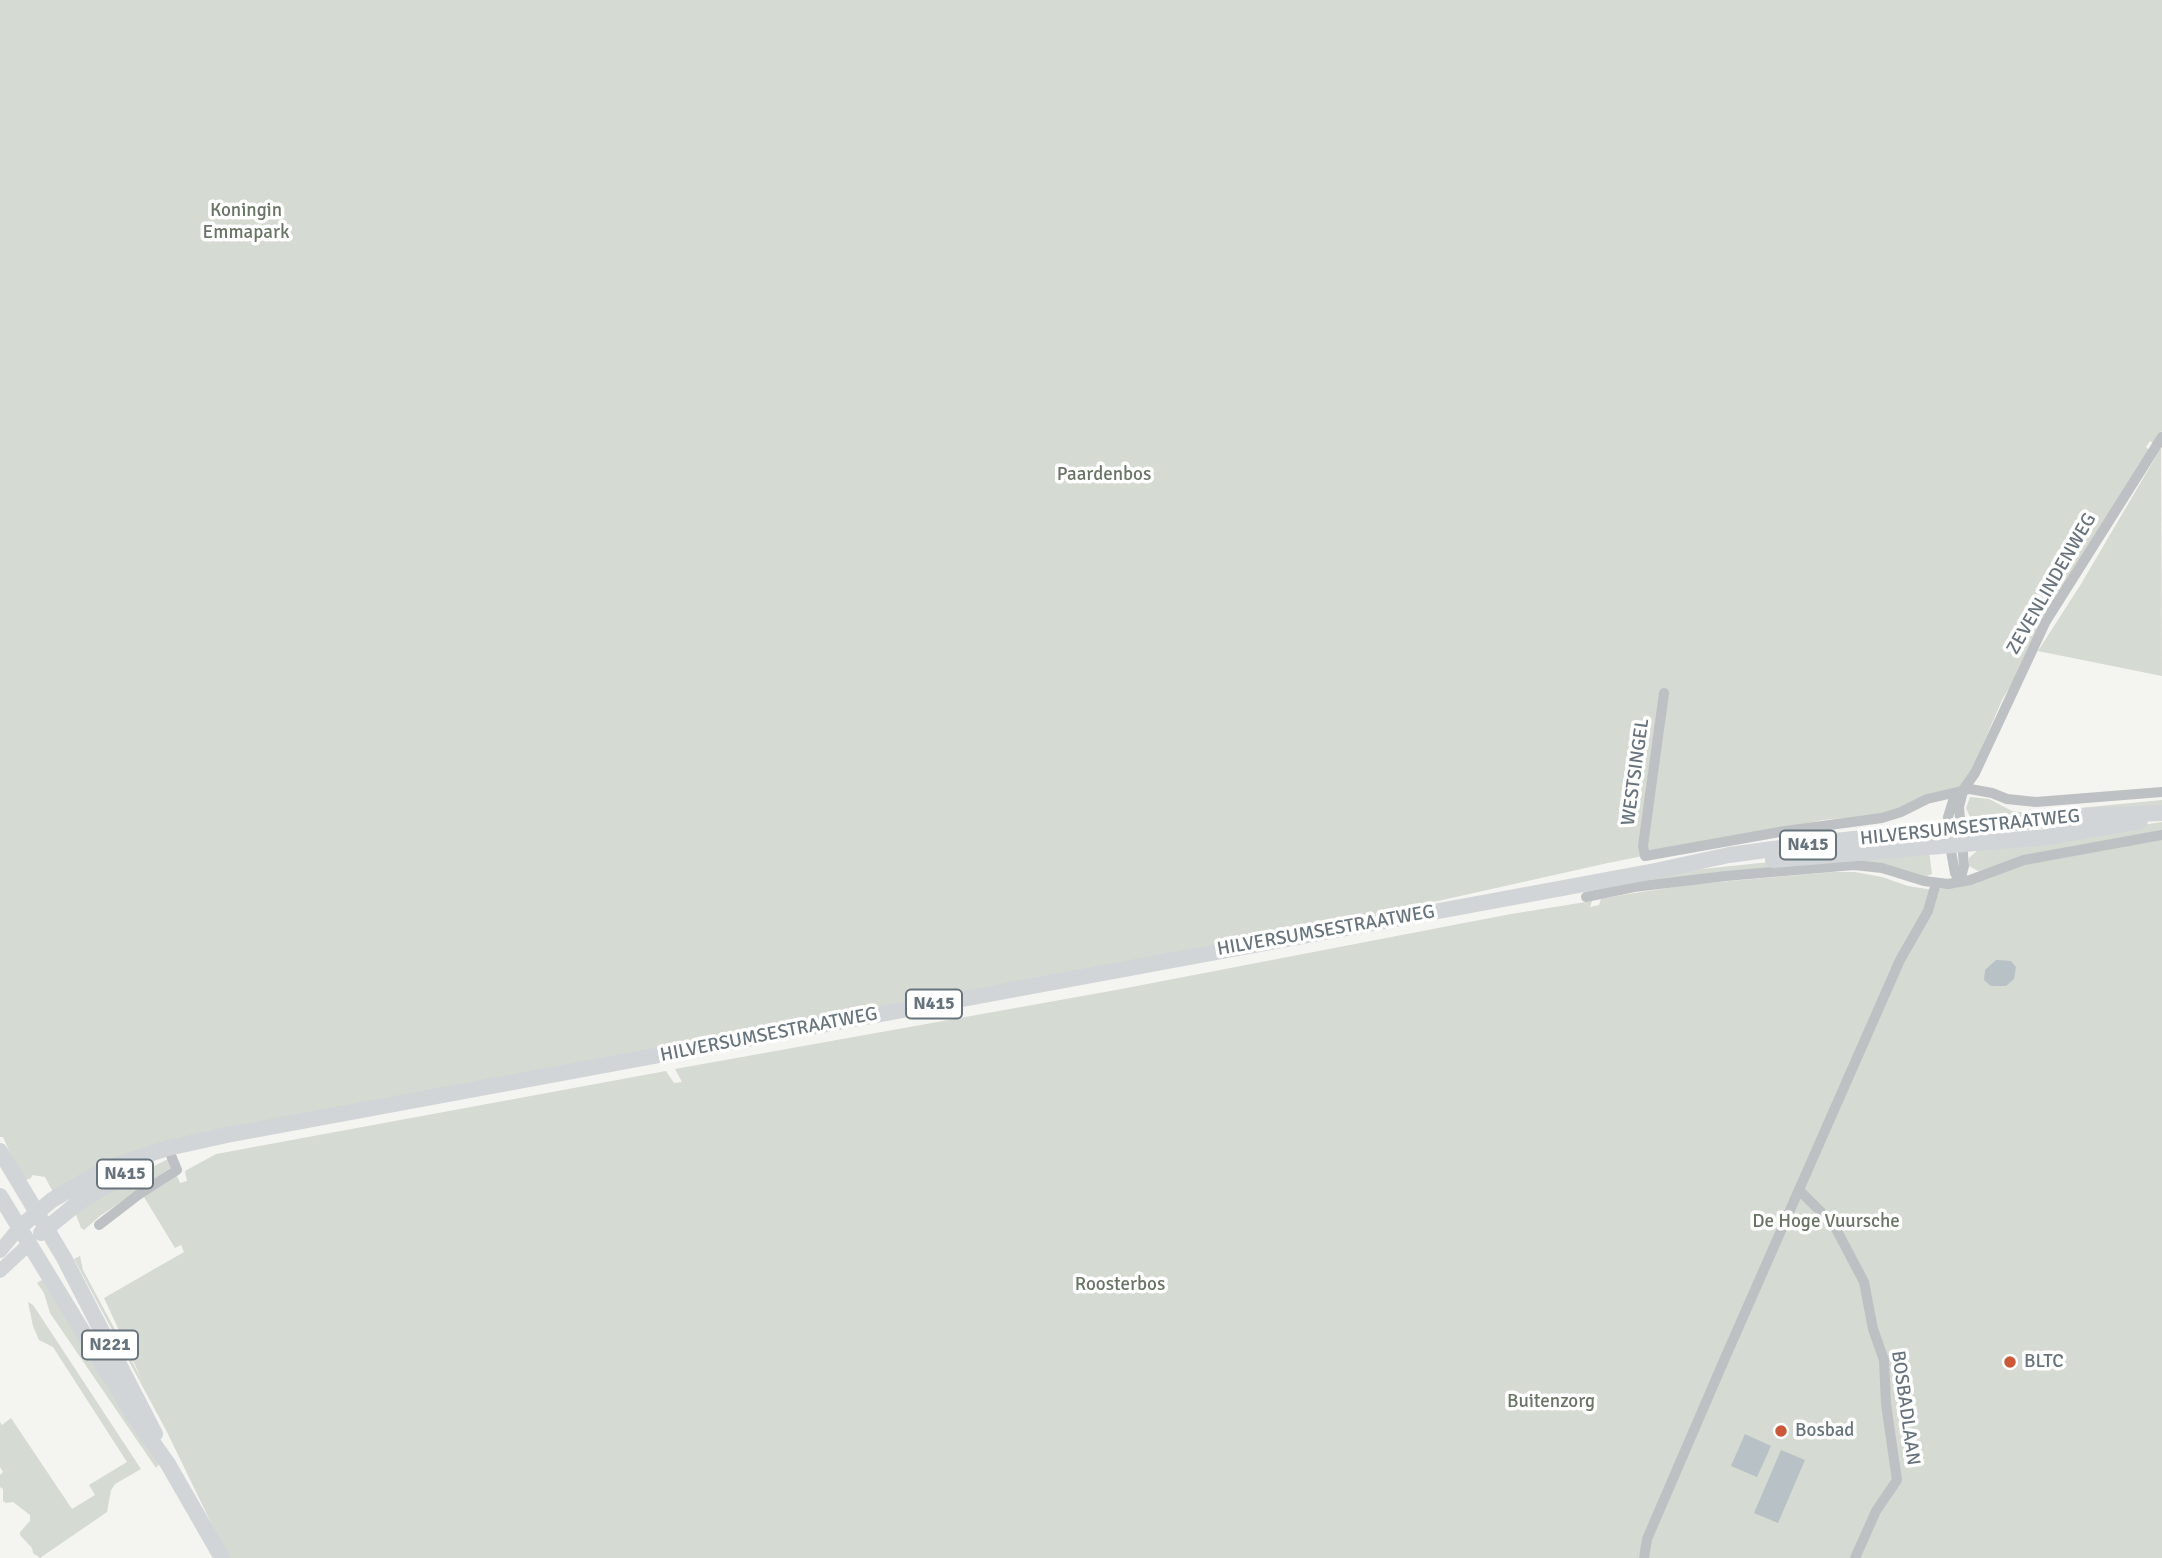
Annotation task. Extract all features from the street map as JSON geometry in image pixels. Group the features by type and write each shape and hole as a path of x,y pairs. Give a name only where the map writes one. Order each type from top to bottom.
{"main road":[{"name":"HILVERSUMSESTRAATWEG","path":"37,1212 93,1176 122,1163 213,1138 1655,871 1815,856 2086,816 2162,815"},
{"name":"N221","path":"0,1151 47,1228 148,1417 169,1464 222,1558"},
{"name":"HILVERSUMSESTRAATWEG","path":"29,1244 100,1188 169,1151"},
{"name":"N221","path":"0,1196 138,1422 169,1464"},
{"name":"N415","path":"19,1228 37,1212"},
{"path":"0,1251 19,1228"},
{"path":"0,1270 29,1244"}],"street":[{"name":"ZEVENLINDENWEG","path":"1956,837 1963,790 1975,774 2046,621 2162,437"},
{"name":"WESTSINGEL","path":"1645,856 1643,846 1664,693"},
{"name":"HILVERSUMSESTRAATWEG","path":"1645,856 1785,831 1882,818 1901,813 1927,799 1970,789 2007,799 2036,802 2162,792"},
{"name":"HILVERSUMSESTRAATWEG","path":"1586,897 1647,885 1854,865 1882,868 1936,883 1970,880 2024,860 2162,835"},
{"name":"HILVERSUMSESTRAATWEG","path":"1956,837 1955,873 1960,881"},
{"path":"1644,1558 1647,1539 1900,960 1928,911 1936,883"},
{"path":"99,1225 177,1170 169,1151"},
{"name":"BOSBADLAAN","path":"1800,1191 1834,1225 1864,1282 1873,1329 1884,1360 1886,1404 1898,1480 1877,1511 1855,1558"}],"green space":[{"name":"Paardenbos","path":"0,0 2162,0 2162,431 2154,444 2150,441 2146,447 2150,451 2002,700 1971,772 1961,787 1896,811 1881,815 1823,820 1608,863 1281,936 195,1138 53,1192 45,1177 32,1175 23,1181 3,1137 0,1137"},
{"path":"2161,448 2162,676 2038,651 2081,584"},
{"path":"1970,797 1989,799 2012,811 2027,813 2162,800 2162,810 1982,823 1970,817 1966,808"},
{"path":"2162,822 2162,831 1978,871 1969,866 1969,858 1979,849"},
{"path":"2162,838 2162,1558 228,1558 167,1432 74,1259 80,1256 83,1270 142,1380 104,1298 184,1252 181,1245 175,1248 144,1197 177,1176 180,1183 187,1181 185,1171 216,1154 666,1071 674,1083 682,1082 675,1069 1116,990 1511,914 1592,901 1590,907 1599,905 1601,899 1628,894 1696,884 1833,872 1855,872 1933,890 1973,882 2012,867"},
{"path":"1929,851 1932,874 1926,878 1889,867 1601,886 1693,870"},
{"path":"170,1158 173,1166 84,1230 81,1228 75,1212 115,1186"},
{"path":"45,1278 159,1464 156,1468 50,1313 44,1293 37,1283"},
{"path":"28,1302 33,1305 141,1469 115,1484 111,1490 107,1512 40,1558 20,1535 30,1521 30,1515 13,1502 3,1501 3,1489 0,1487 0,1475 3,1472 0,1467 0,1422 2,1425 11,1418 72,1509 95,1495 89,1485 127,1462 53,1347 39,1340"}],"shaded area":[{"path":"1996,960 2011,961 2016,967 2014,979 2006,986 1991,986 1984,980 1985,970"},
{"path":"1745,1434 1771,1446 1757,1477 1731,1466"},
{"path":"1781,1450 1805,1460 1778,1523 1754,1513"}],"place":[{"name":"BLTC","path":"2010,1362"},
{"name":"Bosbad","path":"1781,1431"}],"park label":[{"name":"Koningin Emmapark","path":"246,222"},
{"name":"De Hoge Vuursche","path":"1826,1222"},
{"name":"Roosterbos","path":"1120,1285"},
{"name":"Buitenzorg","path":"1551,1402"}]}
